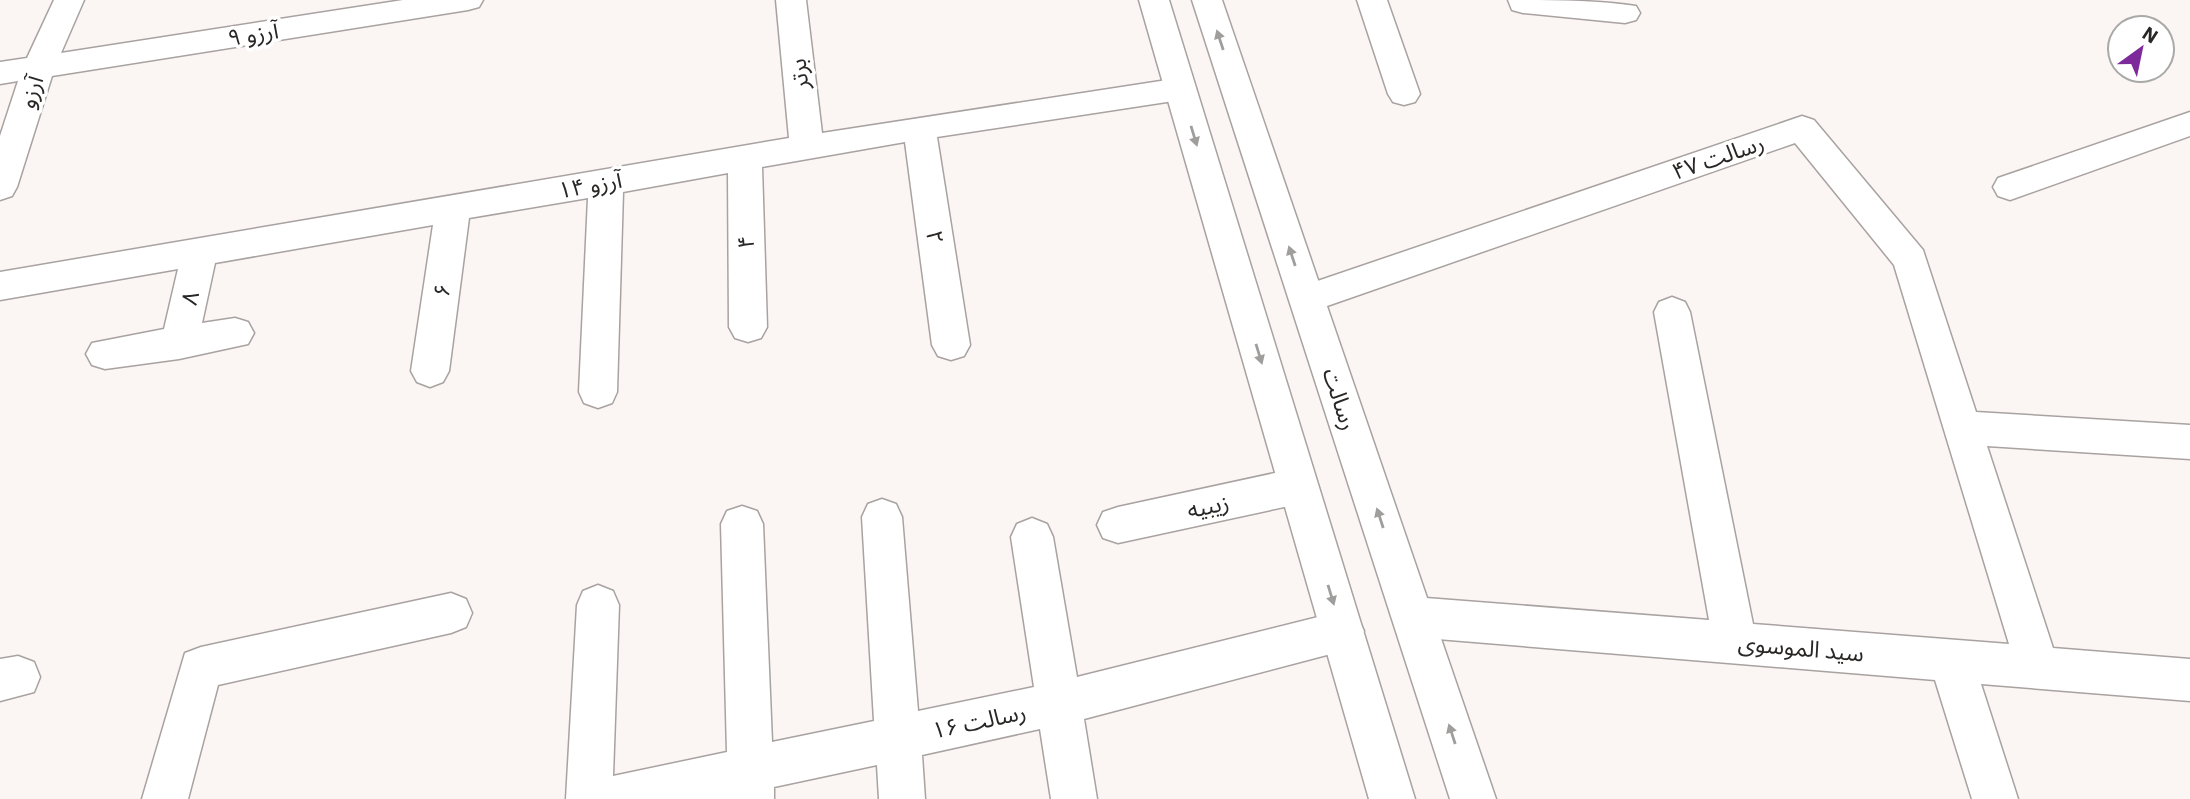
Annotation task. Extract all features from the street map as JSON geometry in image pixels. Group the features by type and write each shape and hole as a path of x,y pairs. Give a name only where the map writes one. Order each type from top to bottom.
{"street":[{"name":"آرزو","path":"0,187 39,67 69,0"},
{"name":"۹ آرزو","path":"0,73 468,0"},
{"name":"برتر","path":"791,0 807,148"},
{"path":"1154,0 1392,799"},
{"name":"رسالت","path":"1207,0 1473,799"},
{"path":"1371,0 1404,94"},
{"path":"1523,2 1625,13"},
{"name":"۱۴ آرزو","path":"0,286 919,128 1180,89"},
{"path":"2010,187 2190,124"},
{"name":"۲","path":"919,128 951,345"},
{"name":"رسالت ۴۷","path":"1307,299 1801,128 1910,260 1961,428"},
{"name":"۴","path":"745,158 748,327"},
{"path":"598,392 607,182"},
{"name":"۶","path":"430,371 453,209"},
{"name":"۸","path":"179,344 200,251"},
{"path":"1672,312 1735,643"},
{"path":"105,354 235,334"},
{"path":"2038,668 1961,428 2190,442"},
{"name":"زیبیه","path":"1118,526 1298,486"},
{"path":"882,517 902,799"},
{"path":"742,524 751,784"},
{"path":"1032,537 1074,799"},
{"path":"589,799 598,605"},
{"path":"165,799 201,668 451,612"},
{"name":"سید الموسوی","path":"1413,617 2190,680"},
{"name":"رسالت ۱۶","path":"613,799 751,784 897,738 1057,704 1342,631"},
{"path":"1951,661 1996,799"}]}
